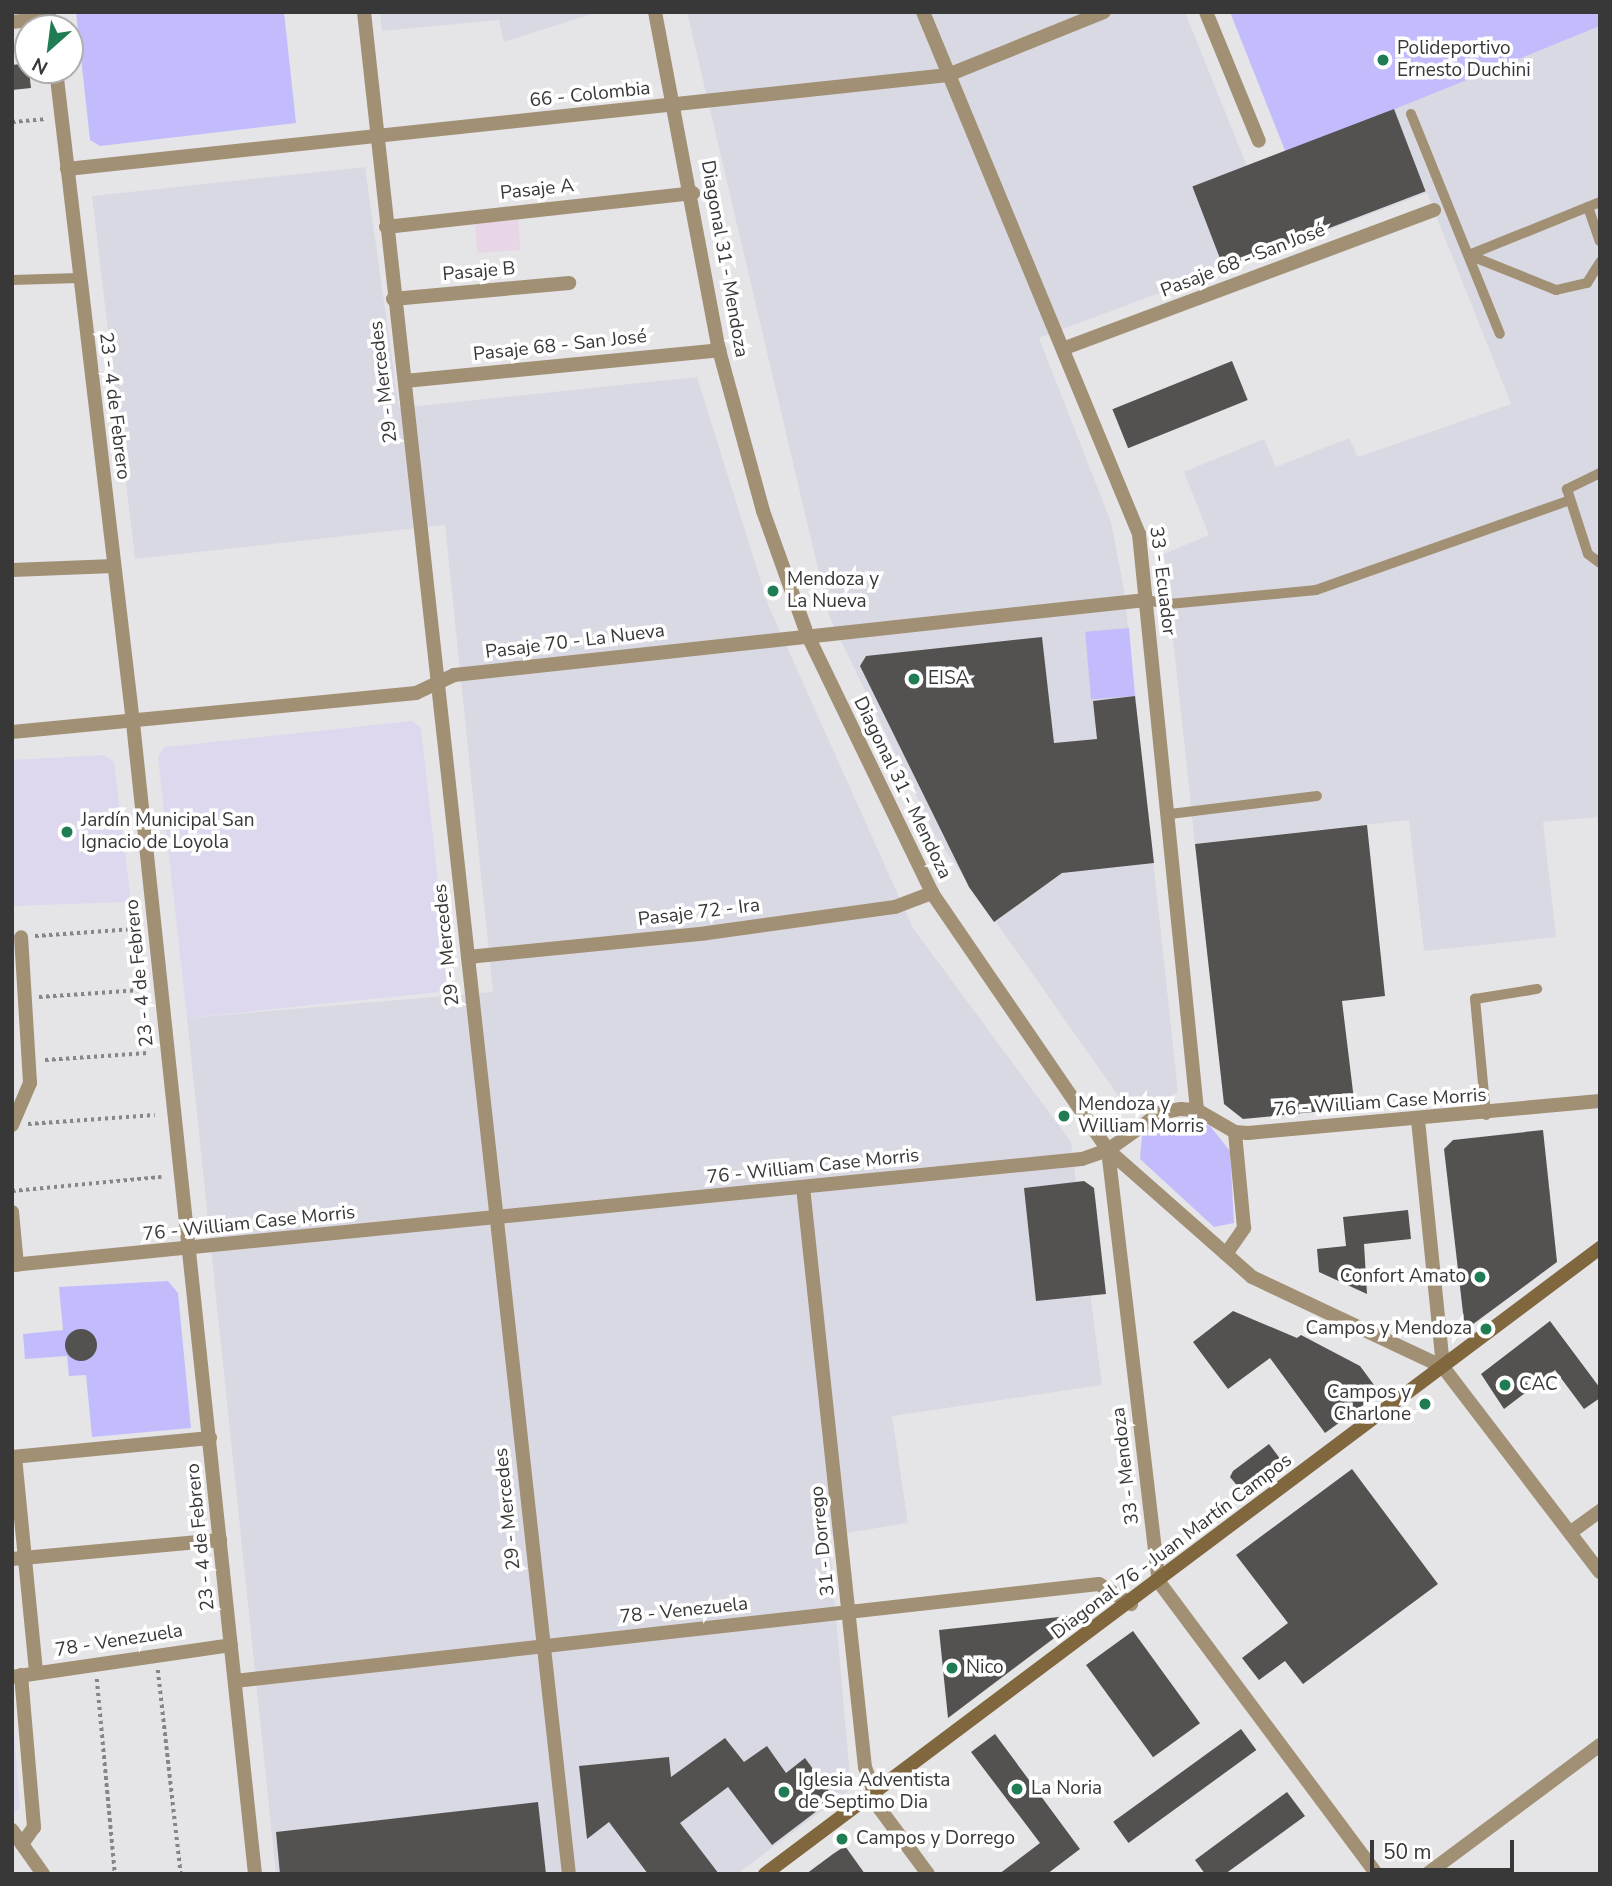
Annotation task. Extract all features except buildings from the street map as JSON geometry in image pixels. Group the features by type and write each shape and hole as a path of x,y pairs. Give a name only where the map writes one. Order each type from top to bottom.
{"main road":[{"name":"Diagonal 76 - Juan Martín Campos","path":"765,1874 1130,1604 1600,1248"}],"street":[{"name":"29 - Mercedes","path":"364,12 393,299 405,381 569,1874"},
{"name":"Diagonal 31 - Mendoza","path":"655,12 677,105 719,349 763,511 807,634 932,893 1108,1150 1226,1254 1268,1286 1443,1367"},
{"name":"33 - Ecuador","path":"923,12 1134,516 1170,814 1197,1110"},
{"name":"66 - Colombia","path":"67,169 948,75 1104,12"},
{"path":"1206,12 1259,142"},
{"name":"23 - 4 de Febrero","path":"57,84 133,723 255,1874"},
{"name":"Pasaje A","path":"386,226 693,193"},
{"name":"Pasaje 68 - San José","path":"1065,348 1441,208"},
{"name":"Pasaje B","path":"393,299 569,283"},
{"name":"Pasaje 68 - San José","path":"405,381 719,349"},
{"path":"12,570 114,566"},
{"name":"Pasaje 70 - La Nueva","path":"12,732 133,723 416,693 454,675 807,634 1146,600"},
{"name":"Pasaje 72 - Ira","path":"468,957 707,933 895,907 932,893"},
{"path":"12,1125 30,1083 22,937"},
{"name":"76 - William Case Morris","path":"1235,1132 1486,1115 1600,1101"},
{"path":"1197,1110 1235,1132 1244,1228 1226,1254"},
{"name":"76 - William Case Morris","path":"15,1265 1082,1159 1108,1150 1160,1114 1197,1110"},
{"path":"1418,1120 1443,1367 1600,1572"},
{"name":"33 - Mendoza","path":"1108,1150 1159,1582"},
{"name":"31 - Dorrego","path":"803,1187 865,1767 874,1793 928,1874"},
{"path":"12,1212 15,1265"},
{"path":"36,1673 18,1558 14,1457 209,1438"},
{"path":"1571,1532 1600,1511"},
{"path":"18,1558 220,1540"},
{"path":"1159,1582 1377,1874"},
{"name":"78 - Venezuela","path":"235,1681 1099,1584 1130,1604"},
{"name":"78 - Venezuela","path":"17,1676 232,1645"},
{"path":"17,1676 34,1827 22,1844"},
{"path":"1426,1874 1600,1745"},
{"path":"12,1830 43,1874"}],"lane":[{"path":"1411,114 1441,208 1469,255 1500,334"},
{"path":"1469,255 1600,202"},
{"path":"1588,207 1600,241"},
{"path":"1469,255 1556,290 1587,283 1600,262"},
{"path":"12,280 79,278"},
{"path":"1600,473 1576,481 1567,489 1568,501 1588,554 1600,563"},
{"path":"1146,600 1169,604 1316,590 1568,501"},
{"path":"1170,814 1317,796"},
{"path":"1486,1115 1475,999 1537,989"}],"path":[{"path":"12,122 61,117"},
{"path":"22,937 134,929"},
{"path":"25,998 141,990"},
{"path":"30,1062 148,1053"},
{"path":"12,1125 155,1115"},
{"path":"12,1191 161,1177"},
{"path":"157,1654 181,1874"},
{"path":"95,1663 116,1874"}],"shaded area":[{"path":"284,12 296,123 100,146 90,140 84,84 84,14 76,14"},
{"path":"380,12 598,12 504,42 499,20 382,31"},
{"path":"687,12 1185,12 1247,166 1600,26 1600,817 1543,822 1556,937 1424,951 1409,820 1195,844 1164,554 1209,535 1184,472 1264,439 1276,467 1349,438 1358,457 1511,404 1427,193 1039,338 1111,522 1124,589 1178,1092 1139,1112 1122,1101 936,837 829,616"},
{"name":"Polideportivo Ernesto Duchini","path":"1230,12 1600,12 1600,26 1286,153"},
{"path":"365,167 399,408 697,377 769,607 913,928 1071,1142 1102,1385 892,1416 908,1523 829,1536 851,1789 737,1874 276,1874 187,1018 493,992 445,525 135,559 92,196"},
{"path":"518,218 520,250 477,253 475,221"},
{"path":"1129,628 1135,696 1091,700 1085,632"},
{"path":"412,721 421,728 450,991 187,1018 158,757 165,747"},
{"name":"Jardín Municipal San Ignacio de Loyola","path":"104,755 114,762 131,902 12,906 12,760"},
{"path":"1175,1119 1210,1126 1230,1151 1234,1223 1214,1227 1140,1159 1142,1136 1156,1124"},
{"path":"168,1281 178,1293 191,1428 92,1437 86,1375 69,1376 67,1356 25,1359 23,1334 63,1330 59,1287"},
{"path":"12,1706 20,1808 13,1814 12,1813"}],"place":[{"name":"Polideportivo Ernesto Duchini","path":"1383,60"},
{"name":"Mendoza y La Nueva","path":"773,591"},
{"name":"EISA","path":"914,679"},
{"name":"Jardín Municipal San Ignacio de Loyola","path":"67,832"},
{"name":"Mendoza y William Morris","path":"1064,1116"},
{"name":"Confort Amato","path":"1480,1277"},
{"name":"Campos y Mendoza","path":"1486,1329"},
{"name":"CAC","path":"1505,1385"},
{"name":"Campos y Charlone","path":"1425,1404"},
{"name":"Nico","path":"952,1668"},
{"name":"La Noria","path":"1017,1789"},
{"name":"Iglesia Adventista de Septimo Dia","path":"784,1792"},
{"name":"Campos y Dorrego","path":"842,1839"}]}
